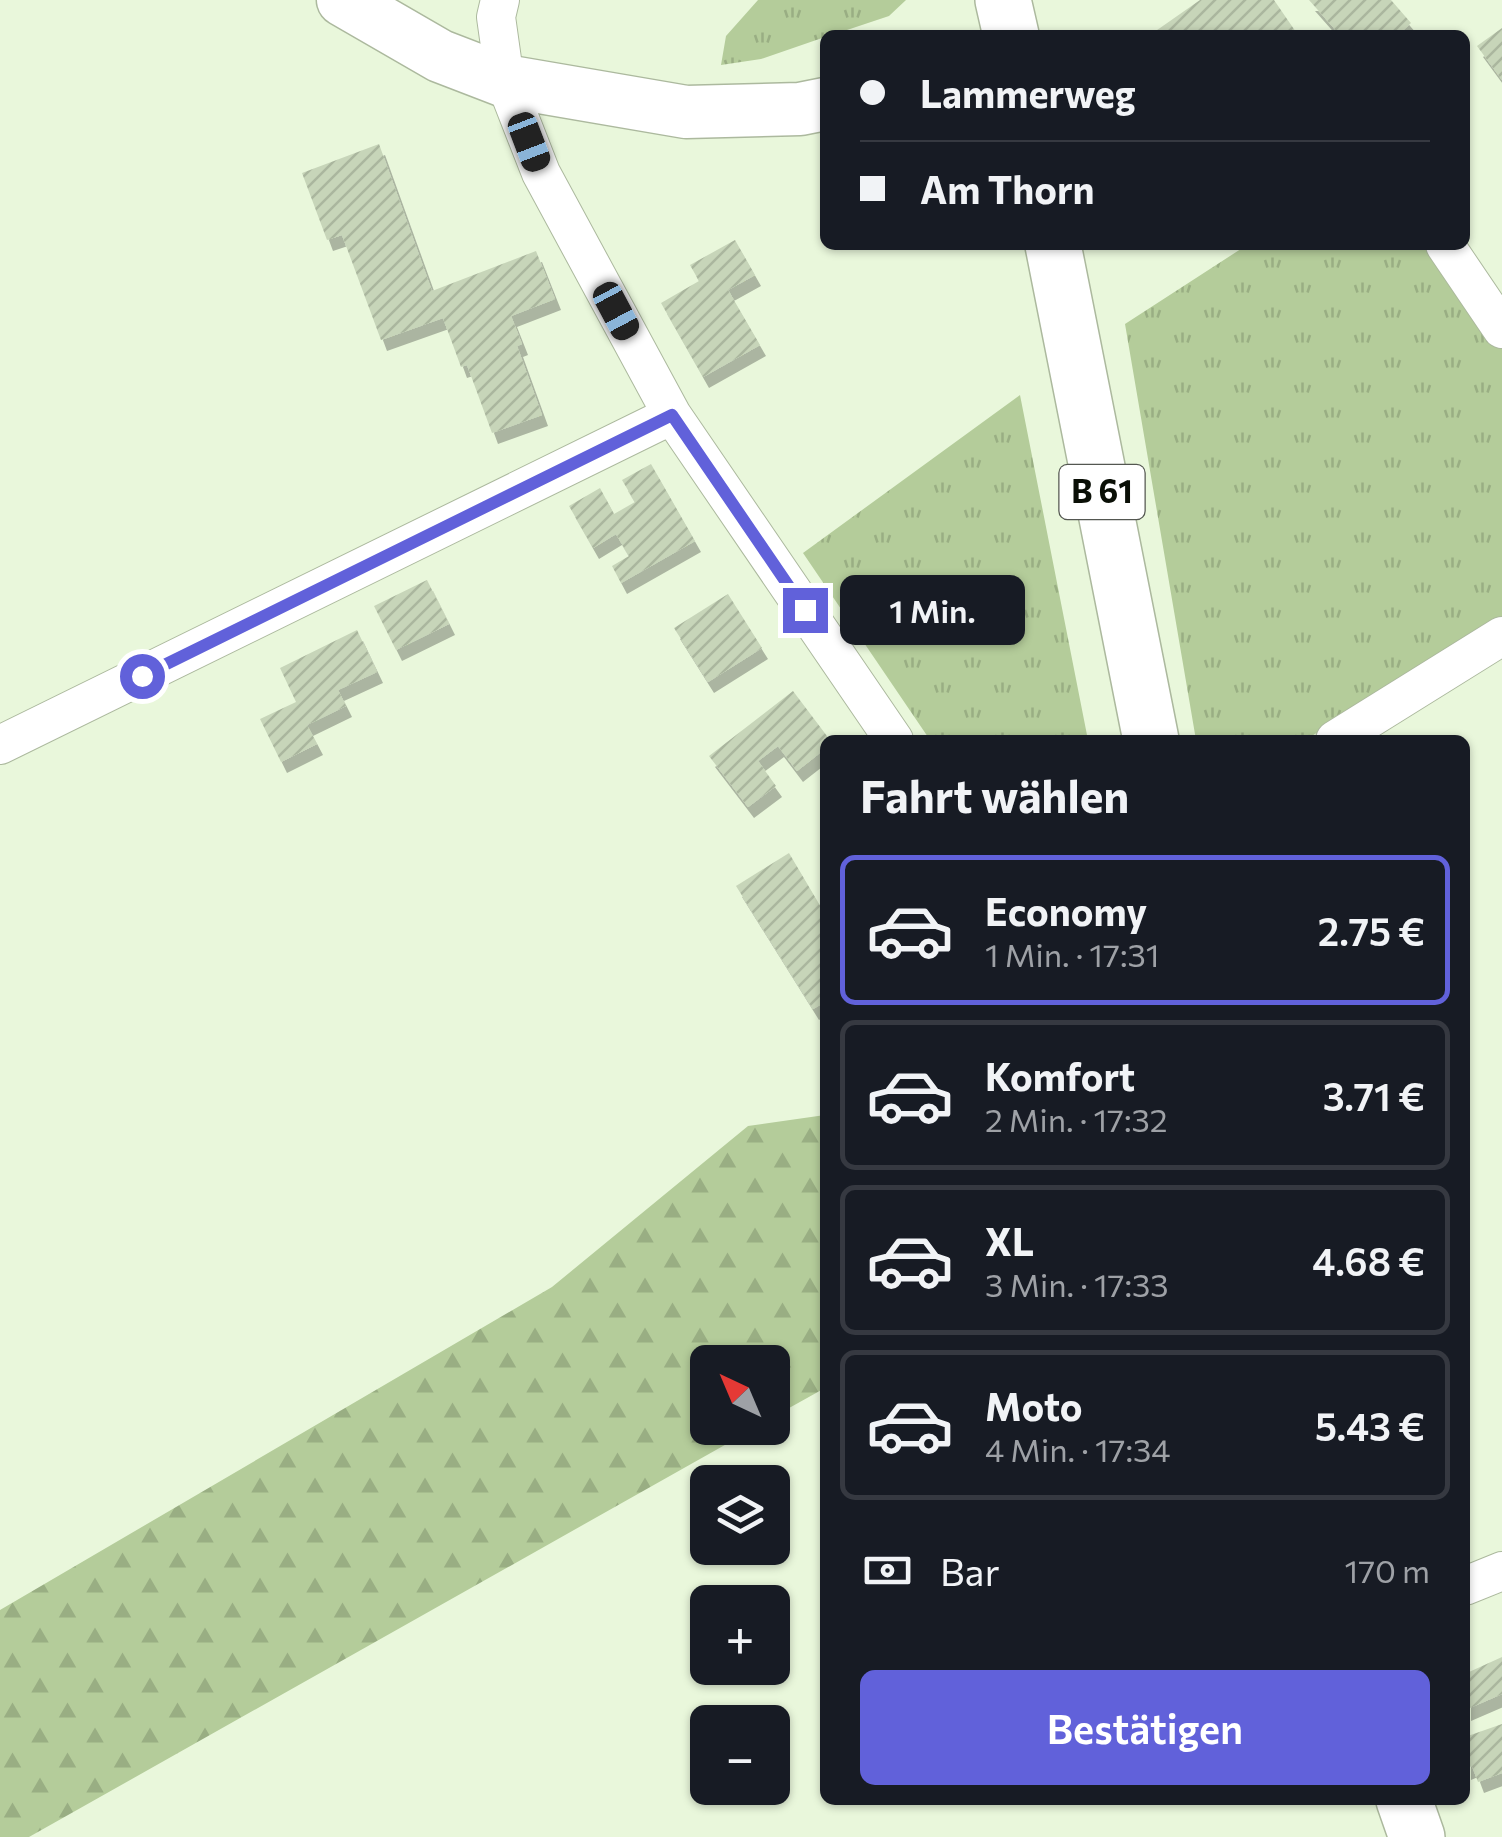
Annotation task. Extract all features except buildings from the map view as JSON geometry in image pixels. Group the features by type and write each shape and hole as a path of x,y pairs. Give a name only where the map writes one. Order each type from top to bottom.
{"main road":[{"path":"1003,0 1010,30"},
{"name":"B 61","path":"1054,250 1150,735"},
{"path":"1406,1805 1417,1837"}],"street":[{"path":"344,0 440,56 505,81 686,112 800,110 820,105"},
{"path":"500,0 496,17 505,81 541,173 672,415 891,735"},
{"path":"1448,250 1502,329"},
{"path":"0,745 672,415"},
{"path":"1343,735 1502,636"},
{"path":"1470,1584 1502,1571"}],"green space":[{"path":"758,0 906,0 889,16 847,30 820,30 820,39 761,59 721,65 726,36"},
{"path":"1239,250 1438,250 1502,348 1502,621 1313,735 1195,735 1125,324"},
{"path":"1020,395 1087,735 927,735 803,553"},
{"path":"820,1116 820,1391 790,1408 790,1345 690,1345 690,1445 725,1445 29,1837 0,1837 0,1610 552,1287 748,1126"}],"route":[{"path":"142,676 672,415 805,610"}]}
